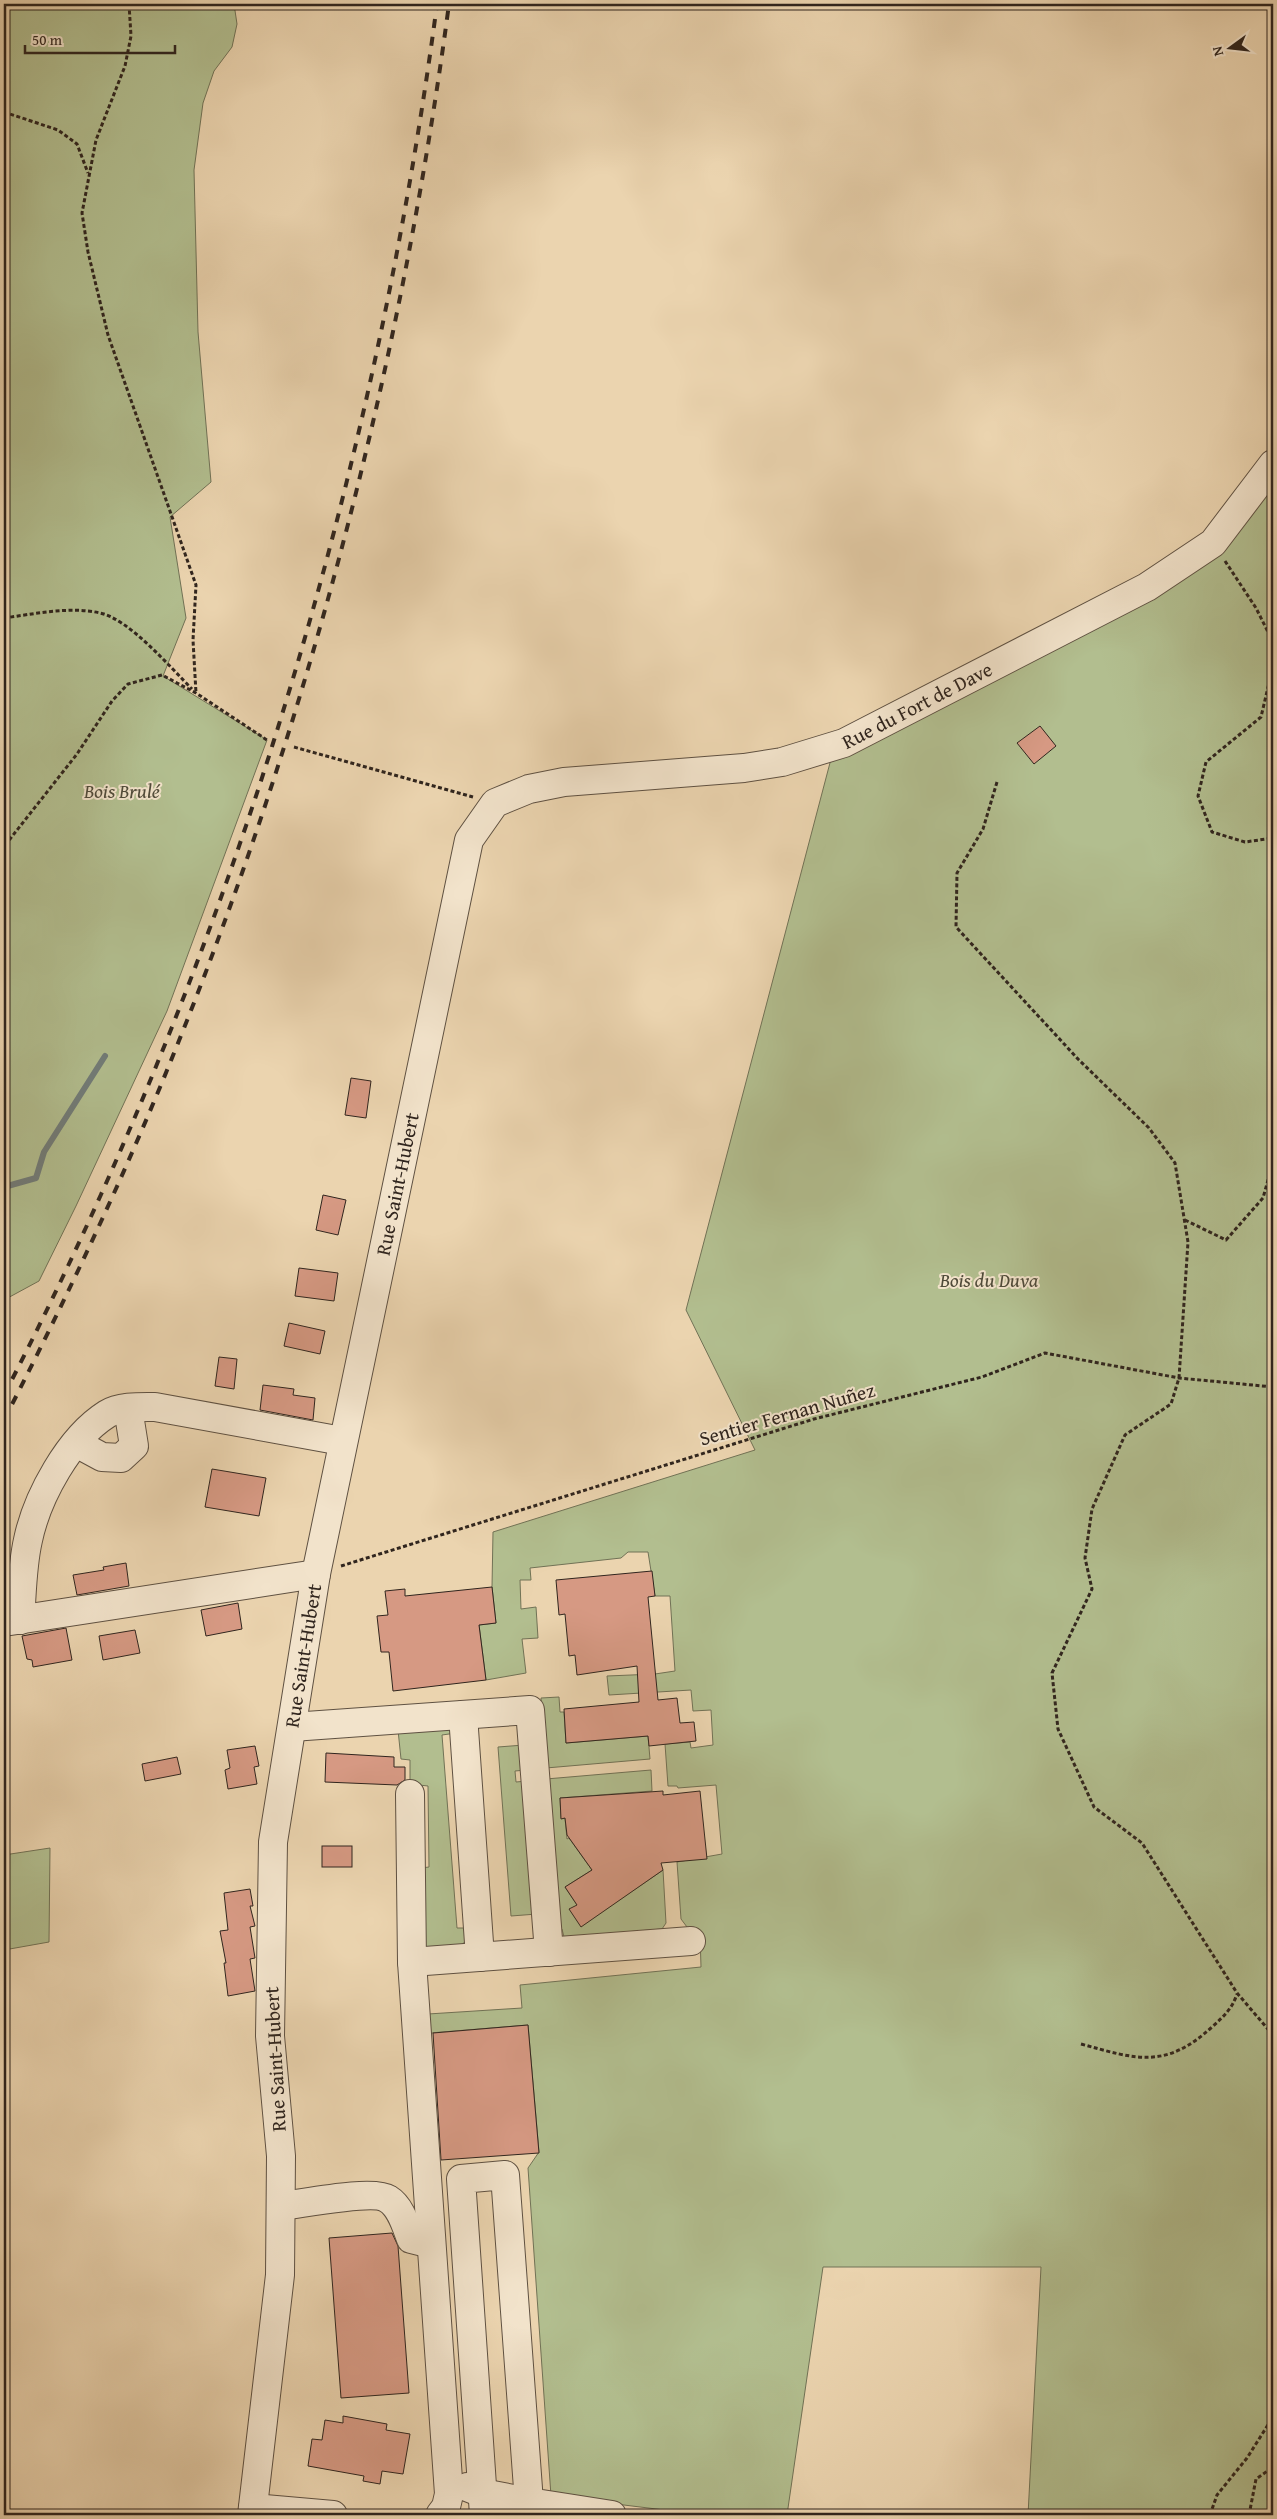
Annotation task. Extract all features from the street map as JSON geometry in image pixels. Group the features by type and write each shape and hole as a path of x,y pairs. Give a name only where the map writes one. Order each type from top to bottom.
{"street":[{"name":"Rue du Fort de Dave","path":"495,803 529,789 564,782 744,768 782,762 844,743 1147,587 1213,542 1273,464"},
{"name":"Rue Saint-Hubert","path":"253,2511 280,2275 281,2156 270,2036 273,1842 316,1574 342,1441 469,840 495,803"},
{"path":"12,1621 28,1540 41,1499 66,1455 108,1413 128,1408 155,1407 342,1441"},
{"path":"76,1443 102,1457 121,1458 134,1446 128,1408"},
{"name":"Rue Saint-Hubert","path":"12,1621 316,1574"},
{"path":"292,1727 530,1710 549,1952"},
{"path":"462,1715 480,1957"},
{"path":"410,1794 412,1962 449,2494 446,2507 440,2515"},
{"path":"412,1962 692,1941"},
{"path":"483,2504 461,2179 505,2175 529,2502"},
{"path":"281,2206 368,2195 388,2198 401,2213 411,2239 431,2244"},
{"path":"448,2479 483,2504 529,2502 612,2515"},
{"path":"253,2511 333,2515"}],"path":[{"path":"129,4 131,36 125,66 96,140 82,212 88,252 108,335 196,585 192,640 196,692"},
{"path":"4,112 58,130 76,144 88,174"},
{"path":"1213,542 1256,608 1273,642"},
{"path":"4,618 82,610 102,613 128,626 196,692"},
{"path":"1273,666 1261,717 1206,762 1198,796 1212,832 1245,842 1273,838"},
{"path":"4,852 10,839 77,754 112,701 128,684 162,675 196,692 268,740"},
{"path":"294,746 495,803"},
{"path":"997,782 983,829 957,874 956,927 1078,1059 1149,1128 1176,1163 1188,1242 1179,1378 1171,1404 1125,1435 1092,1509 1085,1558 1092,1589 1052,1673 1058,1729 1094,1807 1142,1843 1237,1993 1273,2035"},
{"path":"1184,1220 1226,1240 1263,1198 1273,1162"},
{"name":"Sentier Fernan Nuñez","path":"316,1574 814,1419 982,1377 1045,1353 1179,1378 1273,1387"},
{"path":"1081,2044 1128,2056 1162,2058 1200,2038 1233,2007 1237,1993"},
{"path":"1210,2515 1217,2495 1247,2458 1273,2417"},
{"path":"1249,2515 1256,2479 1273,2467"}],"green space":[{"name":"Bois Brulé","path":"4,4 234,4 237,24 232,47 214,71 203,103 194,170 198,332 211,482 170,517 186,618 163,676 267,740 167,1011 76,1206 39,1281 4,1300"},
{"name":"Bois du Duva","path":"1273,477 1273,2515 1028,2515 1041,2267 823,2267 787,2515 705,2515 551,2496 528,2168 539,2152 528,2025 430,2033 428,2014 522,2008 520,1985 701,1967 700,1935 687,1927 681,1919 677,1862 722,1854 716,1785 678,1788 677,1786 668,1786 665,1744 690,1742 691,1748 713,1745 711,1710 693,1711 691,1690 609,1695 607,1676 655,1674 675,1671 670,1596 655,1596 648,1552 628,1552 621,1558 530,1568 531,1580 520,1580 521,1609 536,1607 538,1638 522,1639 526,1673 486,1680 479,1625 496,1623 492,1587 493,1532 755,1450 686,1310 831,759 1091,627"},
{"path":"559,1697 560,1712 564,1712 566,1743 648,1736 650,1759 546,1768 541,1698"},
{"path":"448,1725 456,1733 442,1735 457,1928 471,1928 468,1938 460,1947 429,1949 423,1945 421,1868 429,1867 428,1786 410,1784 410,1760 401,1759 398,1730"},
{"path":"524,1745 526,1770 515,1771 516,1782 527,1781 537,1914 511,1916 498,1747"},
{"path":"651,1770 652,1791 560,1798 561,1818 565,1818 567,1839 569,1838 592,1870 565,1887 577,1905 581,1926 663,1870 666,1923 662,1929 564,1937 562,1929 558,1929 546,1779"},
{"path":"50,1848 49,1942 4,1950 4,1855"}],"building":[{"path":"1040,726 1056,746 1034,764 1017,743"},
{"path":"351,1078 371,1081 366,1118 345,1115"},
{"path":"323,1195 346,1200 338,1235 316,1230"},
{"path":"299,1268 338,1273 334,1301 295,1296"},
{"path":"289,1323 325,1331 320,1354 284,1346"},
{"path":"219,1357 237,1359 234,1389 215,1386"},
{"path":"263,1385 294,1389 293,1395 315,1398 313,1420 260,1410"},
{"path":"212,1469 266,1478 259,1516 205,1507"},
{"path":"126,1563 129,1586 77,1595 73,1575 104,1570 103,1567"},
{"path":"652,1571 655,1596 648,1597 658,1700 677,1698 680,1723 694,1722 696,1741 649,1746 648,1736 566,1743 564,1709 639,1702 637,1666 577,1675 575,1655 569,1656 565,1614 559,1615 556,1580"},
{"path":"492,1587 496,1623 479,1625 486,1680 393,1691 389,1652 381,1652 377,1616 388,1615 385,1591 405,1589 405,1596"},
{"path":"238,1603 242,1629 206,1636 201,1610"},
{"path":"66,1628 72,1660 33,1667 32,1660 27,1659 22,1636"},
{"path":"135,1630 140,1653 103,1660 99,1636"},
{"path":"255,1746 259,1766 254,1767 257,1784 228,1789 225,1770 230,1768 227,1750"},
{"path":"326,1753 394,1757 394,1767 405,1767 405,1780 397,1785 325,1782"},
{"path":"177,1757 181,1774 145,1781 142,1764"},
{"path":"663,1791 663,1795 700,1791 707,1859 661,1863 663,1870 581,1927 569,1909 577,1905 565,1887 592,1870 567,1835 565,1818 561,1819 560,1798"},
{"path":"322,1846 352,1846 352,1867 322,1867"},
{"path":"250,1889 253,1906 250,1906 255,1926 250,1927 255,1958 250,1959 255,1991 228,1996 224,1963 226,1963 220,1931 228,1930 224,1893"},
{"path":"528,2025 539,2153 441,2160 433,2033"},
{"path":"392,2233 398,2246 409,2393 341,2398 329,2238"},
{"path":"343,2416 387,2424 386,2430 410,2434 403,2474 382,2471 380,2484 363,2481 364,2476 308,2466 312,2439 322,2440 325,2420 343,2423"}],"waterway":[{"path":"4,1187 36,1178 44,1152 105,1056"}],"railway":[{"path":"4,1395 85,1230 158,1063 223,892 281,718 331,542 374,364 409,185 437,4"},
{"path":"4,1420 87,1252 163,1080 214,950 261,819 303,686 341,551 374,416 404,279 428,142 449,4"}]}
